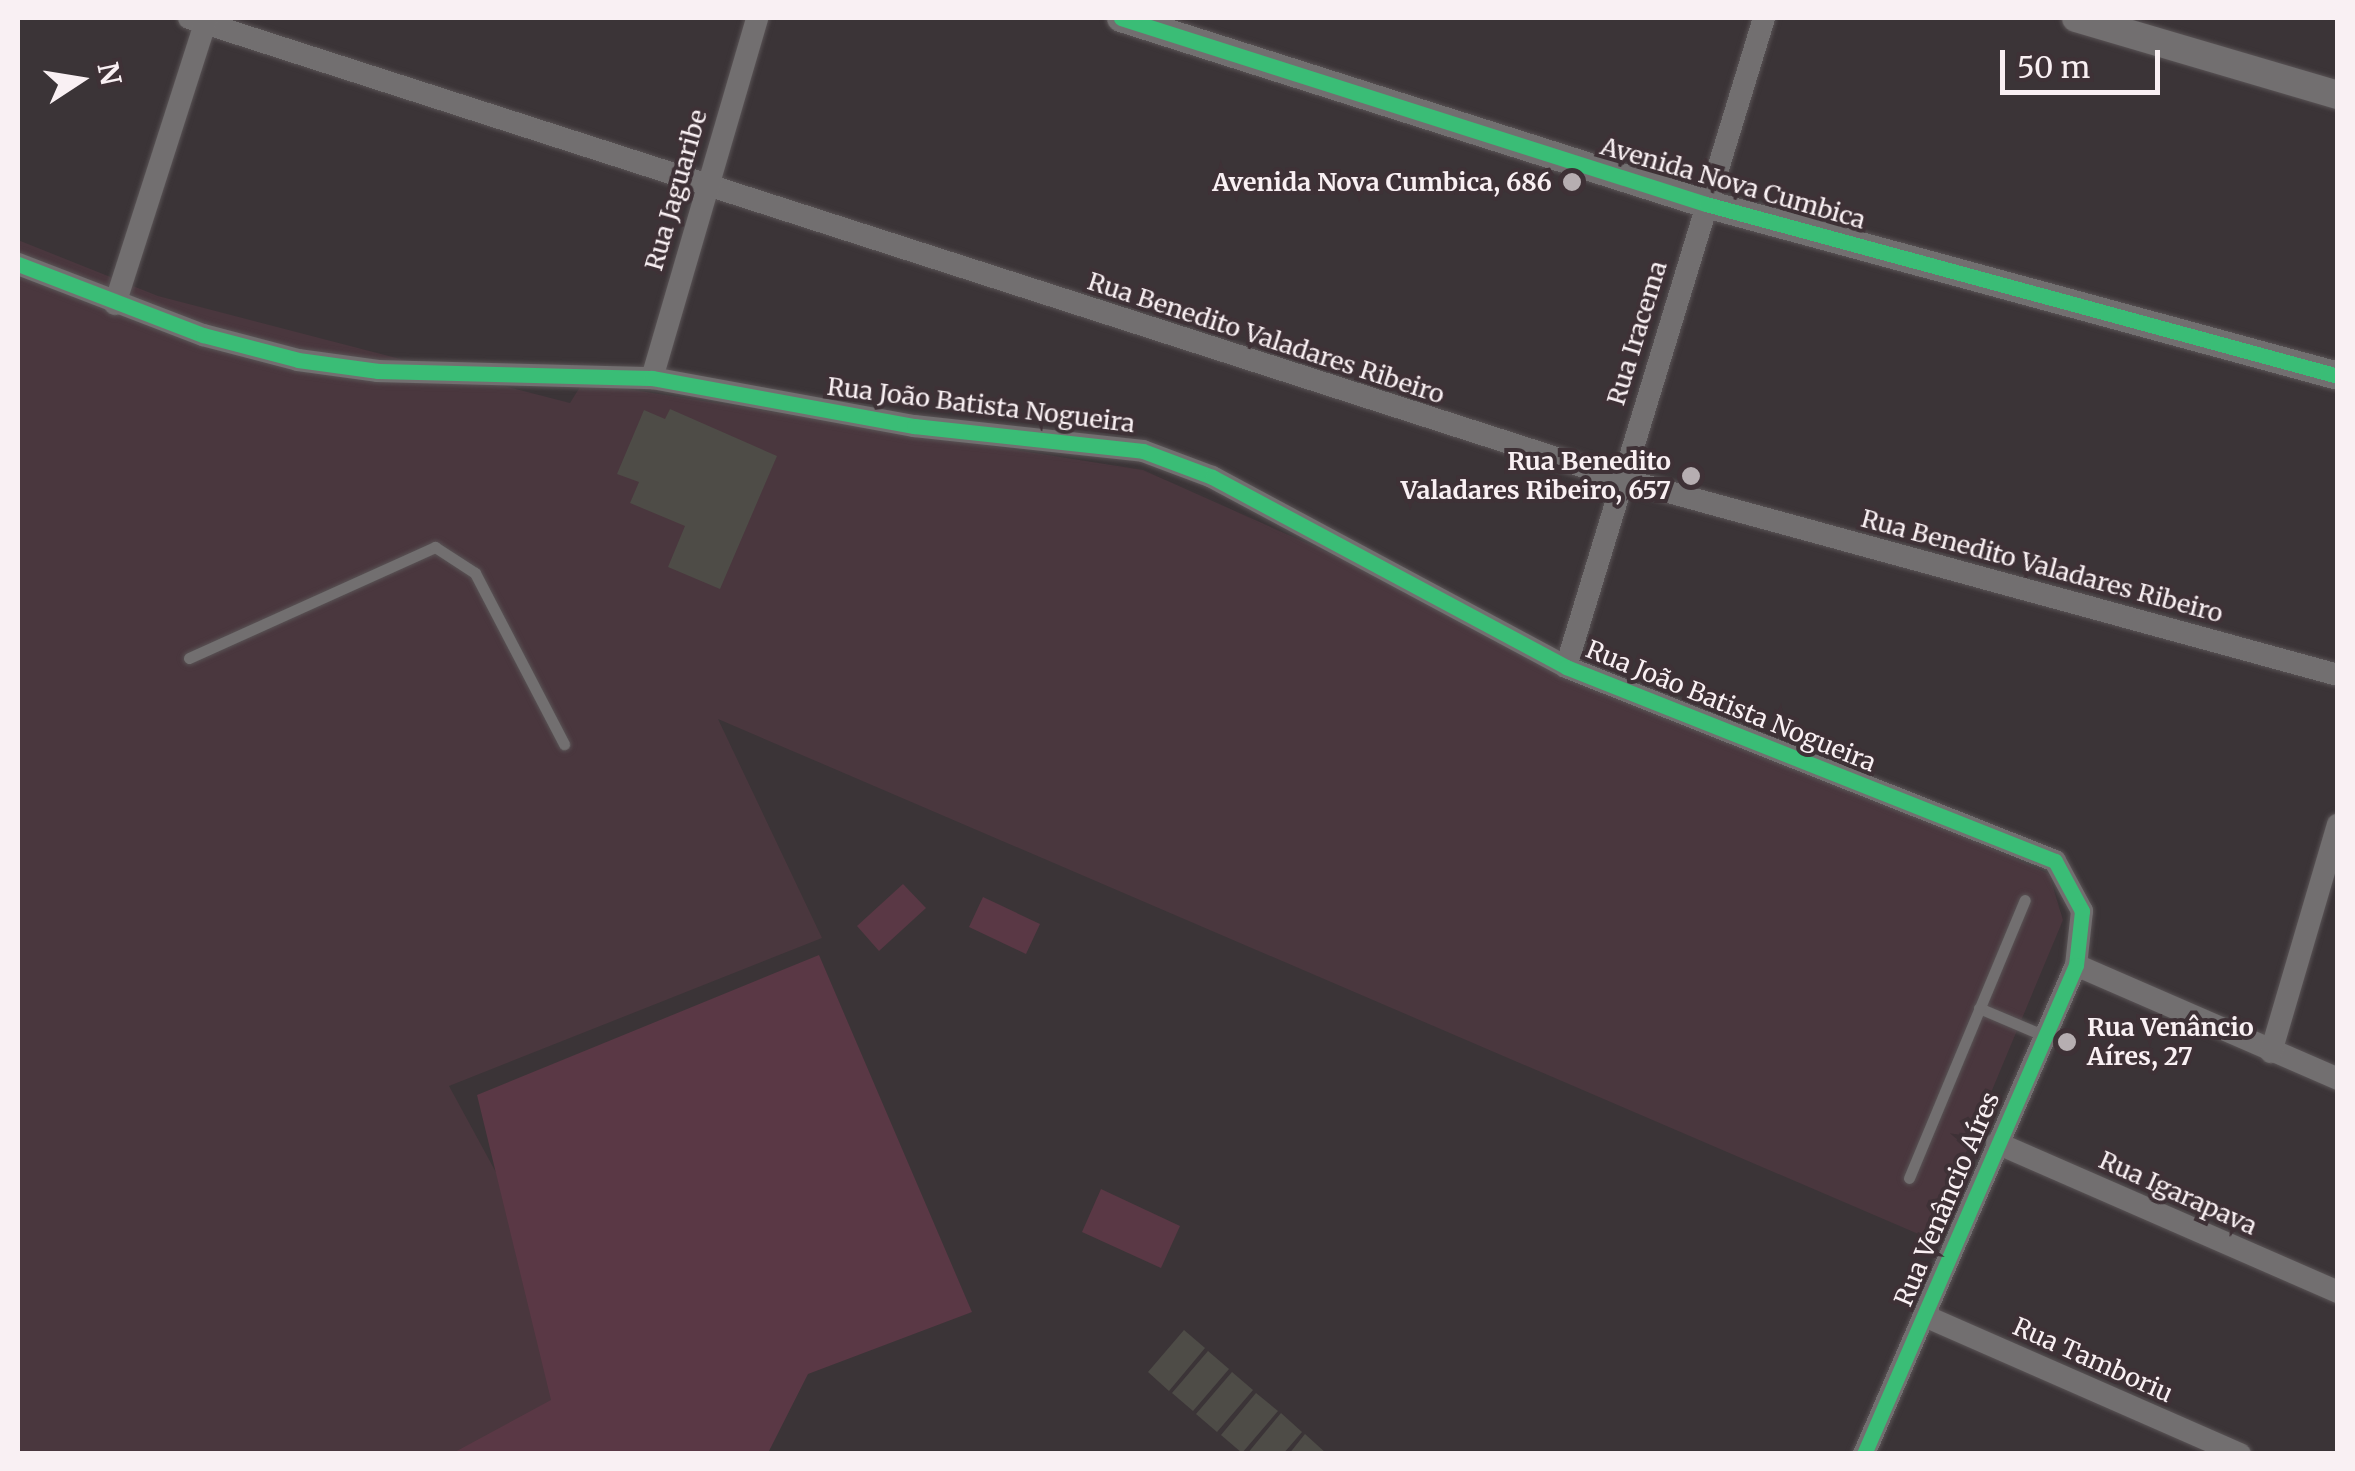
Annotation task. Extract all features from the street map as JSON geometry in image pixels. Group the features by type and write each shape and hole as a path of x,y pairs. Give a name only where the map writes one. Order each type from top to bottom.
{"street":[{"name":"Rua Jaguaribe","path":"652,378 704,188 757,18"},
{"name":"Avenida Nova Cumbica","path":"1121,18 1706,204 2338,376"},
{"name":"Rua Iracema","path":"1566,666 1764,18"},
{"path":"2076,18 2338,94"},
{"name":"Rua Benedito Valadares Ribeiro","path":"197,20 704,188 1621,480 2338,676"},
{"path":"115,304 197,20"},
{"name":"Rua João Batista Nogueira","path":"18,264 115,304 298,360 378,371 652,378 914,426 1107,444 1178,461 1566,666 2040,852 2078,892 2083,930 2076,965"},
{"path":"2272,1052 2338,825"},
{"path":"2076,965 2338,1079"},
{"name":"Rua Venâncio Aíres","path":"1864,1454 2076,965"},
{"name":"Rua Igarapava","path":"1997,1143 2338,1292"},
{"name":"Rua Tamboriu","path":"1925,1316 2240,1454"}],"lane":[{"path":"189,658 435,547 475,573 564,744"},
{"path":"1909,1178 2025,900"},
{"path":"1980,1008 2044,1036"}],"shaded area":[{"path":"18,240 158,296 570,403 583,382 1143,470 2049,874 2063,920 1930,1239 718,719 822,938 449,1086 620,1400 606,1453 18,1453"},
{"path":"903,884 926,908 879,951 857,926"},
{"path":"983,897 1040,924 1026,954 969,927"},
{"path":"819,955 972,1312 808,1374 768,1453 453,1453 551,1400 477,1095"},
{"path":"1101,1189 1180,1226 1161,1268 1082,1232"}],"building":[{"path":"670,409 777,456 720,589 668,567 685,526 630,503 639,482 617,474 644,410 665,419"},
{"path":"1184,1330 1205,1348 1169,1391 1148,1372"},
{"path":"1208,1351 1229,1369 1193,1411 1172,1393"},
{"path":"1232,1372 1253,1390 1217,1432 1196,1414"},
{"path":"1256,1393 1278,1411 1242,1453 1221,1435"},
{"path":"1281,1413 1302,1432 1283,1454 1247,1454"},
{"path":"1305,1434 1327,1454 1289,1454"}],"cycle path":[{"path":"1121,18 1706,204 2338,376"},
{"path":"18,264 203,335 298,360 378,371 652,378 914,426 1143,451 1212,477 1566,667 2055,861 2082,911 2076,965 1864,1454"}],"place":[{"name":"Avenida Nova Cumbica, 686","path":"1572,182"},
{"name":"Rua Benedito Valadares Ribeiro, 657","path":"1691,476"},
{"name":"Rua Venâncio Aíres, 27","path":"2067,1042"}]}
